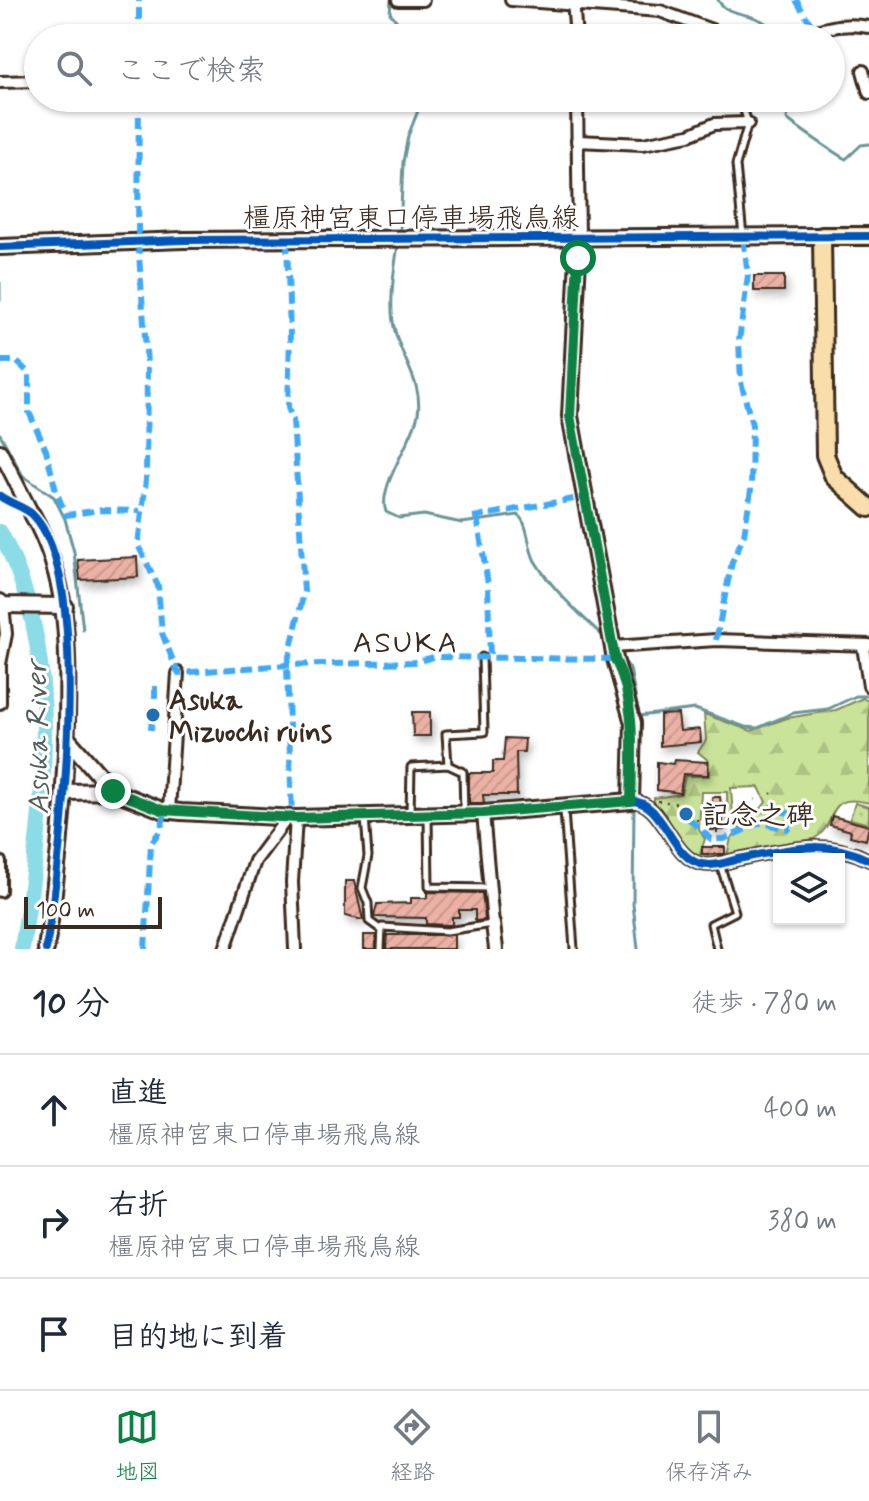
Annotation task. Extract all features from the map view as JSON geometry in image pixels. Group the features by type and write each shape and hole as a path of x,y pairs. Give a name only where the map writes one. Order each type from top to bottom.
{"main road":[{"name":"橿原神宮東口停車場飛鳥線","path":"0,247 138,241 822,236"},
{"path":"869,236 822,236 825,455 834,477 869,508"},
{"name":"橿原神宮東口停車場飛鳥線","path":"579,238 570,416 613,647 633,723 631,801"},
{"path":"32,514 47,540 65,606 69,640 66,792 46,949"},
{"path":"4,604 65,606"},
{"path":"66,737 113,791"},
{"path":"66,792 113,791 169,810 292,818 564,809 631,801"}],"street":[{"path":"398,0 423,0"},
{"path":"511,0 574,2 660,11 695,24"},
{"path":"574,2 575,24"},
{"path":"845,25 869,27"},
{"path":"863,71 869,93"},
{"path":"0,82 24,81"},
{"path":"577,112 579,238"},
{"path":"577,141 643,144 689,135 714,124 748,123"},
{"path":"0,451 32,514"},
{"path":"0,703 0,664 6,634 4,604"},
{"path":"613,647 716,640 866,646 869,686"},
{"path":"169,810 178,673"},
{"path":"631,801 639,801 650,810 688,857 705,865 820,844 869,860"},
{"path":"483,813 496,949"},
{"path":"225,949 255,861 292,818"},
{"path":"292,818 295,949"},
{"path":"0,862 0,891"}],"lane":[{"path":"743,237 736,165 748,123 744,112"},
{"path":"448,765 446,734 484,732 482,657"},
{"path":"410,814 411,767 448,765 463,772 464,814"},
{"path":"564,809 574,949"},
{"path":"428,814 429,887 490,888"},
{"path":"365,816 368,856 362,888 369,908 369,921 380,929 447,931 493,924"},
{"path":"717,949 711,924 735,912 720,863"},
{"path":"380,929 381,949"}],"path":[{"path":"657,801 689,805"},
{"path":"770,805 775,809"},
{"path":"689,814 689,819"},
{"path":"743,817 743,828"},
{"path":"717,831 717,839"}],"green space":[{"path":"863,698 869,702 869,803 854,800 838,805 822,833 814,839 705,861 692,856 654,807 654,798 681,794 685,776 709,776 709,761 698,752 706,740 704,714 751,731 787,718 836,710","holes":["759,787 766,802 760,810 733,817 731,788","701,792 727,792 728,825 743,829 731,838 727,856 700,854 705,839 699,830"]},
{"path":"855,803 869,807 869,824 850,819"}],"building":[{"path":"754,276 784,276 784,291 754,291"},
{"path":"137,557 138,577 80,580 78,560"},
{"path":"412,712 430,712 430,736 413,736"},
{"path":"678,714 680,731 700,729 701,742 660,746 660,715"},
{"path":"505,738 525,739 524,752 516,752 517,795 483,795 484,803 469,803 469,773 493,773 493,761 503,761"},
{"path":"674,760 708,762 708,775 683,774 680,793 657,790 657,762 673,764"},
{"path":"712,797 720,797 724,830 710,830"},
{"path":"832,816 869,826 866,840 850,836 851,831 830,825"},
{"path":"702,847 725,847 725,854 702,854"},
{"path":"345,881 354,881 363,920 345,916"},
{"path":"427,892 482,893 485,920 475,921 475,910 459,910 459,917 452,917 452,925 426,924 426,918 374,917 377,904 411,903 411,898 427,898"},
{"path":"364,935 376,935 376,949 364,949"},
{"path":"387,935 454,935 454,949 386,949"}],"waterway":[{"path":"391,0 390,13 399,24"},
{"path":"718,0 730,10 766,24"},
{"path":"400,233 403,162 408,136 417,112"},
{"path":"788,112 787,119 846,159 861,145 869,144"},
{"path":"398,245 392,288 393,321 398,342 415,382 419,403 415,425 386,490 386,512 399,518 424,515 462,523 518,515 525,525 532,555 542,572 568,603 607,640"},
{"path":"0,283 0,300"},
{"path":"0,434 23,476 54,497 65,519 74,552 83,630"},
{"name":"Asuka River","path":"0,532 21,580 35,631 42,684 42,791 22,949"},
{"path":"622,658 630,669 639,716 695,709 745,727 758,728 793,713 828,709 856,696 869,696"},
{"path":"634,806 633,904 638,949"}],"marked path":[{"path":"139,0 139,24"},
{"path":"796,0 811,24"},
{"path":"139,112 138,241 147,364 146,480 138,545 158,586 162,633 178,673 287,665 415,662 434,657 615,659"},
{"path":"716,640 732,562 744,535 751,490 752,425 741,382 739,341 748,275 743,237"},
{"path":"287,240 290,335 288,408 293,420 304,592 287,665 292,818"},
{"path":"0,361 16,361 29,373 29,412 46,450 56,491 66,515 101,510 140,511"},
{"path":"473,517 585,497"},
{"path":"477,517 488,584 490,659"},
{"path":"155,685 155,698"},
{"path":"151,730 152,716"},
{"path":"689,819 711,839 724,839 760,823 788,829 788,813 775,809"},
{"path":"145,949 151,843 160,831 166,810"}],"cycle path":[{"path":"0,247 183,240 869,236"},
{"path":"0,496 32,514 52,547 63,596 68,657 65,790 46,949"},
{"path":"631,801 642,803 652,810 682,851 701,864 715,865 772,852 820,847 852,853 869,860"}],"place":[{"name":"Asuka Mizuochi ruins","path":"153,715"},
{"name":"記念之碑","path":"686,814"}],"district":[{"name":"ASUKA","path":"406,642"}],"route":[{"path":"113,791 162,810 296,818 564,809 631,801 633,723 622,673 615,659 570,416 578,258"}]}
